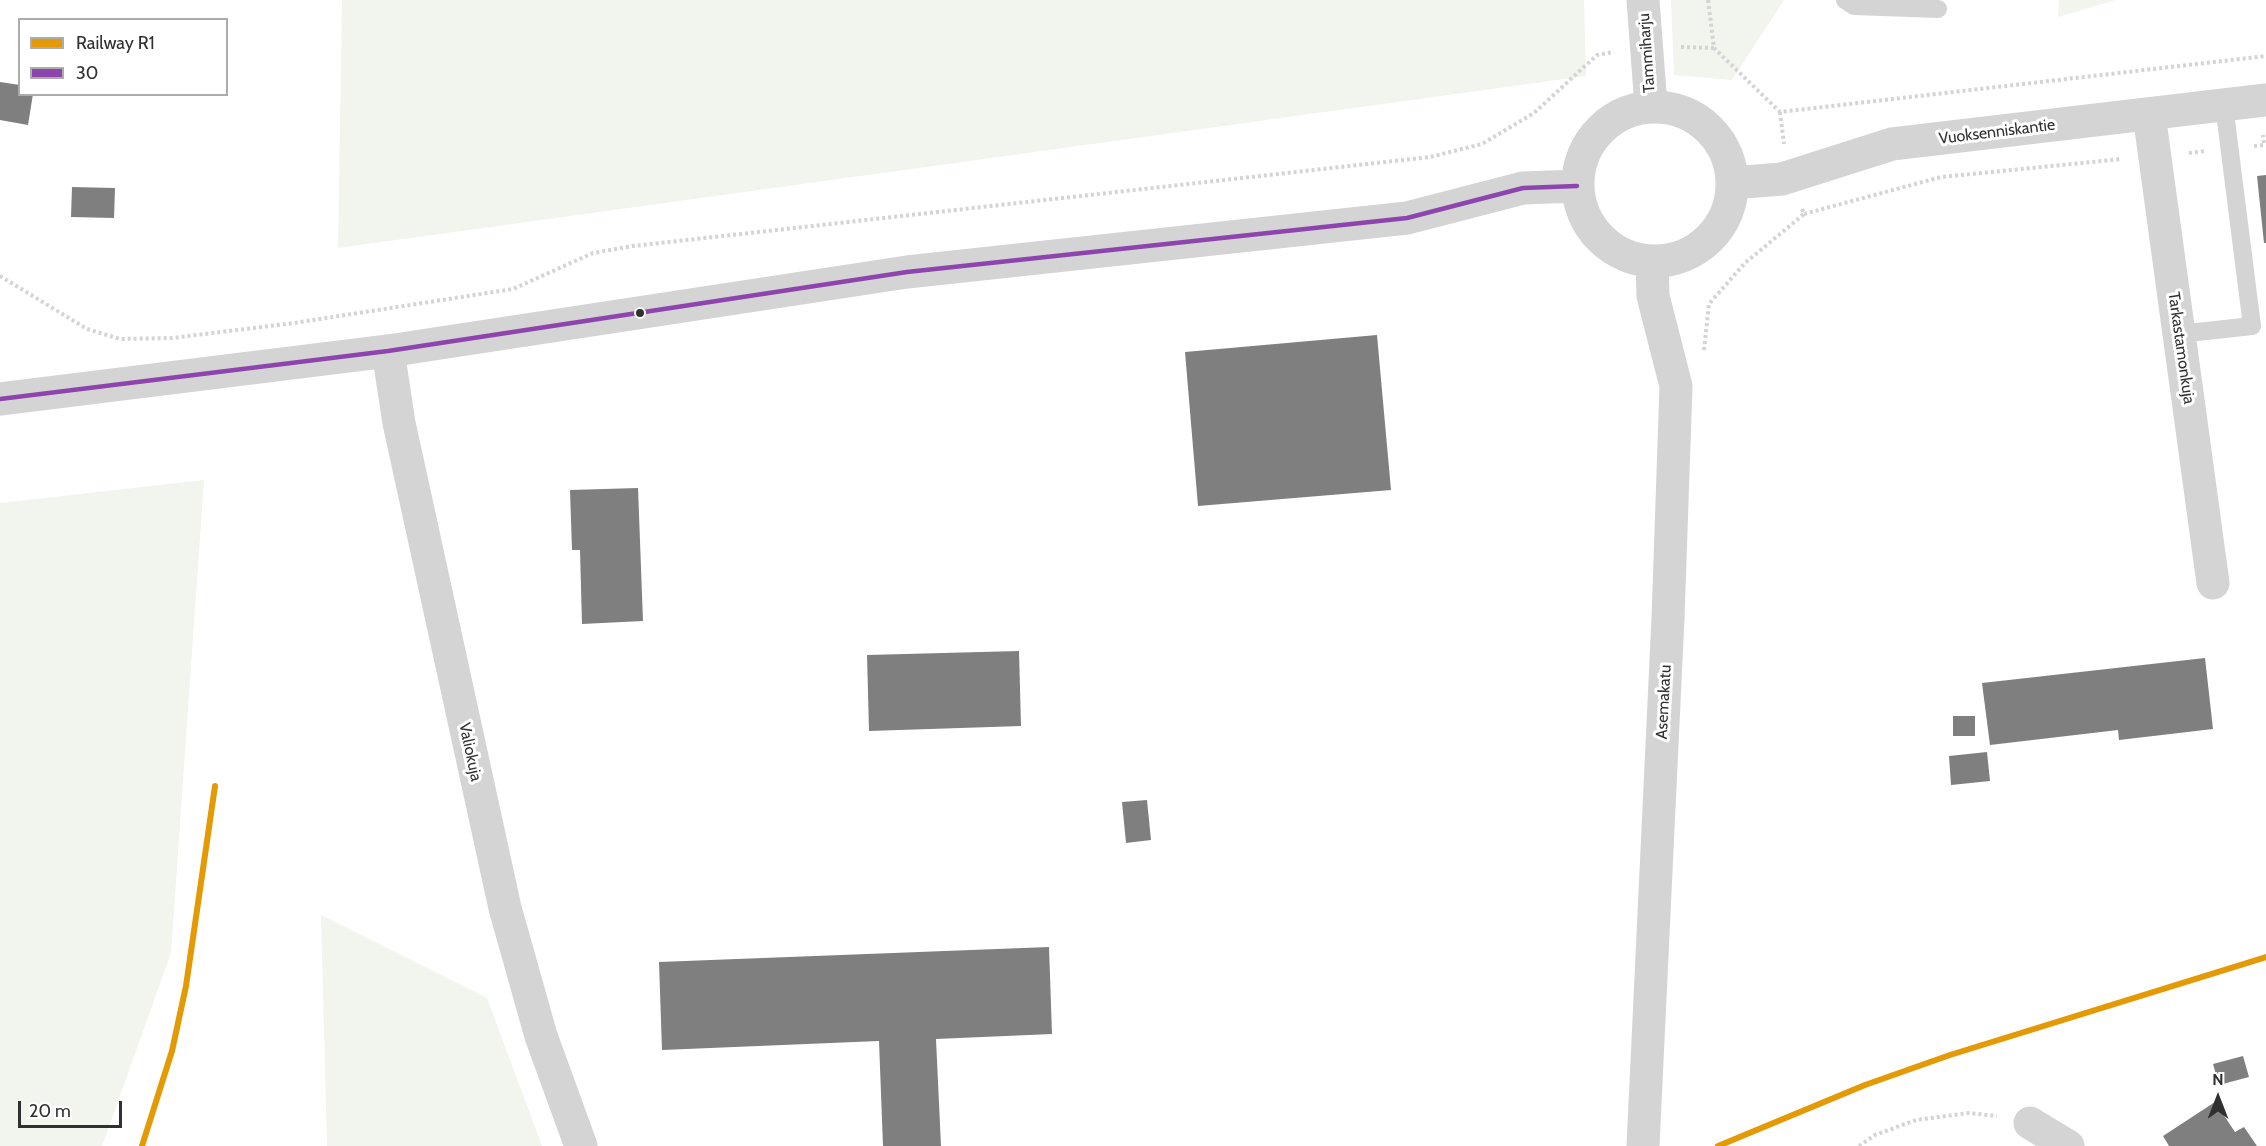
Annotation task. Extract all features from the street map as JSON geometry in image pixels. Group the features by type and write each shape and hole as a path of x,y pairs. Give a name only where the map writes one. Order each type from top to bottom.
{"street":[{"name":"Tammiharju","path":"1643,0 1651,106"},
{"name":"Vuoksenniskantie","path":"1732,183 1788,177 1892,144 2266,100"},
{"path":"1651,106 1675,109 1698,120 1716,137 1724,152 1732,183 1727,214 1709,240 1683,256 1652,262 1629,258 1608,247 1592,230 1581,209 1577,186 1582,157 1598,131 1622,114 1651,106"},
{"name":"Tarkastamonkuja","path":"2149,114 2213,583"},
{"path":"0,399 388,351 907,272 1407,218 1523,188 1577,186"},
{"name":"Asemakatu","path":"1643,1146 1676,386 1653,296 1652,262"},
{"name":"Valiokuja","path":"388,351 402,435 505,908 541,1036 581,1146"},
{"path":"2030,1123 2068,1146"}],"lane":[{"path":"1845,0 1854,6 1938,9"},
{"path":"2180,334 2252,326 2224,105"}],"path":[{"path":"1708,0 1714,48 1780,112 1788,177 1804,214"},
{"path":"0,276 87,329 120,339 172,338 294,323 513,289 593,253 633,246 1430,157 1482,144 1534,113 1597,55 1648,47"},
{"path":"1780,112 2266,56"},
{"path":"1704,356 1708,304 1745,263 1804,214 1941,177 2264,145"},
{"path":"1859,1146 1875,1135 1916,1120 1969,1113 2003,1116 2030,1123"}],"shaded area":[{"path":"342,0 1584,0 1586,76 338,248"},
{"path":"1671,0 1784,0 1732,80 1674,75"},
{"path":"2059,0 2116,0 2058,17"},
{"path":"204,480 171,953 102,1146 0,1146 0,503"},
{"path":"321,915 487,998 542,1146 327,1146"}],"building":[{"path":"0,82 18,85 18,96 33,96 28,125 0,120"},
{"path":"2266,175 2266,243 2264,243 2257,176"},
{"path":"72,187 115,188 114,218 71,217"},
{"path":"1377,335 1391,490 1198,506 1185,352"},
{"path":"638,488 643,621 582,624 580,550 572,550 570,490"},
{"path":"1019,651 1021,726 869,731 867,655"},
{"path":"2205,658 2213,729 2119,740 2118,730 1990,745 1982,683"},
{"path":"1953,716 1975,716 1975,736 1953,736"},
{"path":"1987,752 1990,781 1951,785 1949,756"},
{"path":"1147,800 1151,840 1126,843 1122,802"},
{"path":"1049,947 1052,1034 936,1039 941,1146 883,1146 879,1041 662,1050 659,962"},
{"path":"2243,1056 2249,1077 2219,1085 2213,1064"},
{"path":"2215,1102 2235,1132 2244,1127 2257,1146 2169,1146 2163,1136"}],"rail line":[{"name":"R1","path":"142,1146 172,1051 186,986 215,786"},
{"name":"R1","path":"1718,1146 1865,1085 1950,1055 2266,957"}],"transit line":[{"name":"30","path":"0,399 388,351 907,272 1407,218 1523,188 1577,186"}]}
